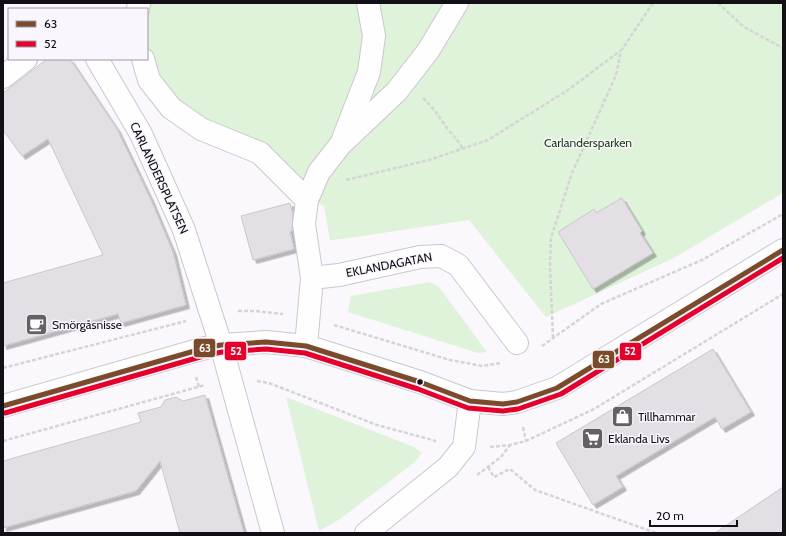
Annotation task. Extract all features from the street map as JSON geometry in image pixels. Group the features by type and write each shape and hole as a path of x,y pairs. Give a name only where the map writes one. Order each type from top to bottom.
{"street":[{"path":"341,144 369,72 374,36 368,3"},
{"path":"306,346 312,278 304,224 307,200 319,172 341,144 397,91 428,51 457,3"},
{"path":"3,77 25,60"},
{"name":"CARLANDERSPLATSEN","path":"98,60 141,134 184,230 221,345 273,533"},
{"path":"142,60 149,80 172,108 200,129 260,153 307,200"},
{"path":"3,406 189,352 221,345 266,342 306,346 420,382 470,401 503,404 517,402 557,388 783,250"},
{"name":"EKLANDAGATAN","path":"312,278 339,275 420,257 441,256 458,265 527,346"},
{"path":"366,533 448,467 460,453 464,447 470,401"}],"path":[{"path":"307,200 348,179 429,160 488,140 568,90 621,51 653,3"},
{"path":"718,3 744,27 783,48"},
{"path":"553,339 550,266 551,238 572,173 616,75 621,51"},
{"path":"422,97 434,107 451,134 458,140 463,149"},
{"path":"527,346 553,339 601,304 704,259 783,214"},
{"path":"510,445 501,457 488,467 494,477 510,469 535,490 656,533"}],"green space":[{"name":"Carlandersparken","path":"139,3 783,3 783,193 674,258 546,317 469,220 330,240 324,206 310,199 171,108 147,60 148,8"},
{"path":"430,282 439,287 487,352 478,353 348,312 351,296"},
{"path":"286,397 414,447 422,453 415,462 340,519 319,531"}],"building":[{"path":"46,60 71,60 117,129 151,200 173,252 186,305 121,323 118,314 3,346 3,283 103,255 48,139 22,156 3,130 3,93"},
{"path":"622,198 642,231 640,233 653,253 593,289 558,232 594,209 596,213"},
{"path":"290,203 293,214 292,231 290,232 294,249 253,260 241,216"},
{"path":"713,349 751,412 722,429 715,417 616,476 623,487 593,505 556,443"},
{"path":"205,395 244,533 180,533 160,461 136,491 3,528 3,461 141,422 138,413 161,407 165,400 176,397 183,401"},
{"path":"783,487 783,533 715,533"}],"transit line":[{"name":"63","path":"3,406 205,348 221,345 266,342 306,346 420,382 470,401 503,404 517,402 557,388 783,250"},
{"name":"52","path":"5,413 207,355 222,352 266,349 305,353 418,389 468,408 503,411 518,409 561,394 783,258"}],"place":[{"name":"Smörgåsnisse","path":"37,325"},
{"name":"Tillhammar","path":"623,417"},
{"name":"Eklanda Livs","path":"592,439"}]}
